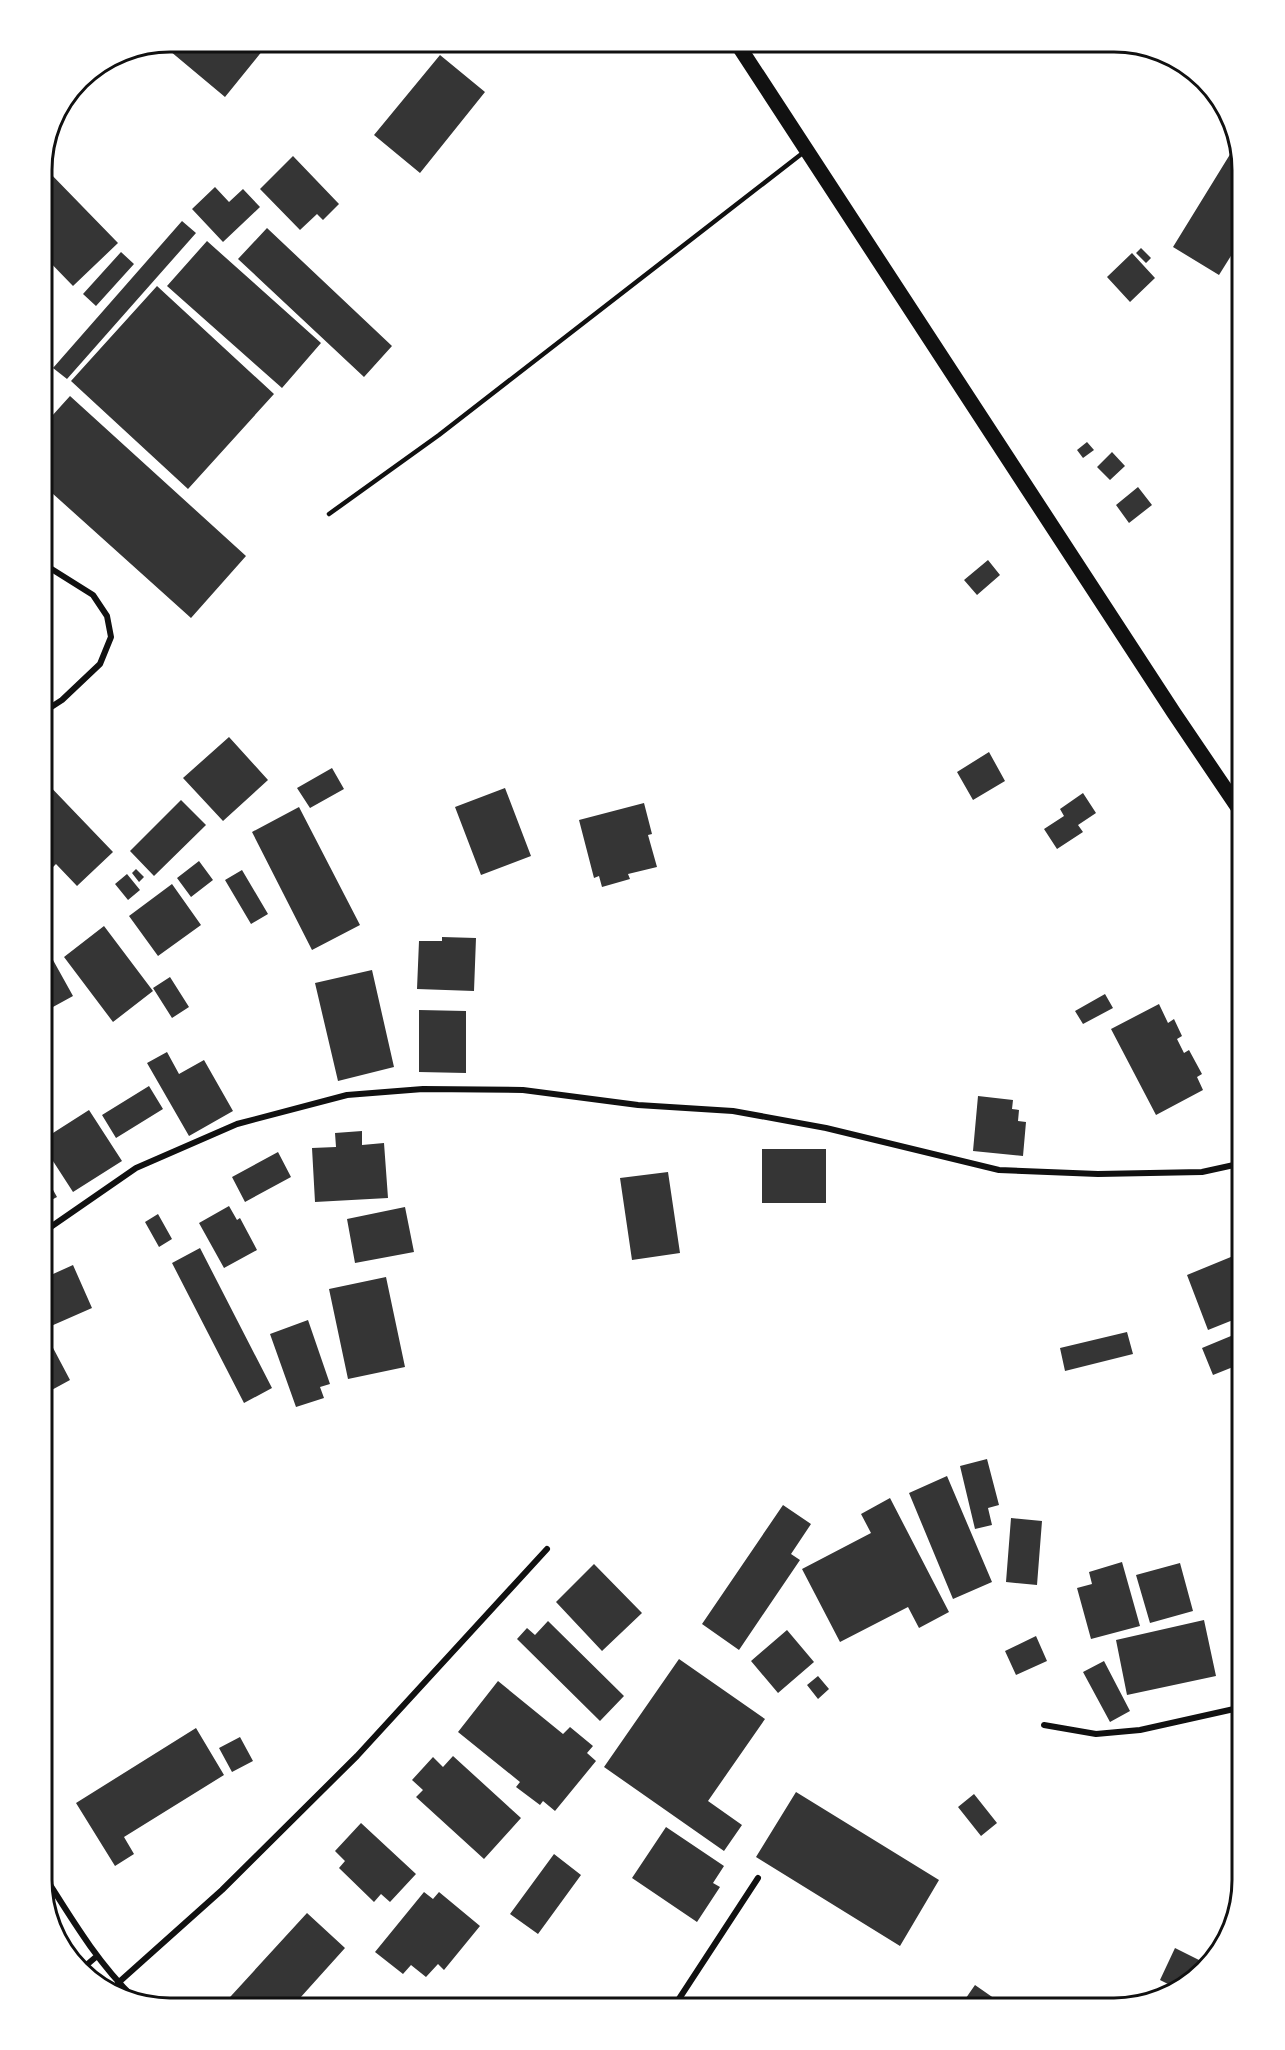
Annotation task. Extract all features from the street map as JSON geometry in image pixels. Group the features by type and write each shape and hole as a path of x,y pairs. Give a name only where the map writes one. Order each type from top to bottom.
{"main road":[{"path":"743,53 1232,799"}],"street":[{"path":"53,570 93,595 107,616 111,637 100,664 53,706"},
{"path":"52,1226 136,1168 237,1124 347,1095 423,1089 523,1090 638,1105 733,1111 826,1128 999,1170 1098,1174 1202,1172 1232,1165"},
{"path":"118,1983 222,1890 357,1756 547,1548"},
{"path":"1044,1725 1096,1734 1140,1730 1232,1709"},
{"path":"680,1998 758,1878"},
{"path":"53,1889 97,1956 122,1986"},
{"path":"88,1963 97,1956"}],"lane":[{"path":"329,514 439,435 806,150"}],"building":[{"path":"171,52 261,52 225,97"},
{"path":"440,55 485,92 420,173 374,135"},
{"path":"1231,153 1232,254 1219,275 1173,247"},
{"path":"293,156 339,204 323,220 317,214 300,230 260,189"},
{"path":"53,176 118,243 73,286 53,265"},
{"path":"215,187 229,202 243,189 260,207 223,242 192,209"},
{"path":"182,221 196,233 67,379 53,368"},
{"path":"267,228 392,346 364,377 238,259"},
{"path":"207,241 321,343 282,388 167,286"},
{"path":"1141,248 1151,258 1146,263 1136,253"},
{"path":"121,252 134,264 96,306 83,294"},
{"path":"1132,253 1155,278 1130,302 1107,277"},
{"path":"157,286 274,394 188,489 71,381"},
{"path":"70,396 246,556 191,618 53,494 53,415"},
{"path":"1087,442 1094,450 1083,458 1077,450"},
{"path":"1112,452 1125,466 1110,480 1097,467"},
{"path":"1138,487 1152,505 1129,523 1116,505"},
{"path":"988,560 1000,575 977,595 964,580"},
{"path":"229,737 268,780 223,821 183,778"},
{"path":"989,752 1005,781 973,800 957,772"},
{"path":"332,768 344,789 310,808 297,788"},
{"path":"505,788 531,856 481,875 455,807"},
{"path":"53,789 113,852 77,886 56,864 53,867"},
{"path":"1083,793 1096,813 1078,825 1083,832 1057,849 1044,829 1064,816 1060,809"},
{"path":"181,800 206,825 154,876 130,851"},
{"path":"644,803 652,834 648,835 657,867 628,874 630,879 602,887 599,876 594,878 579,820"},
{"path":"299,807 360,925 312,950 252,832"},
{"path":"199,861 213,880 191,897 177,878"},
{"path":"136,869 144,877 139,882 132,873"},
{"path":"242,870 268,914 251,924 225,880"},
{"path":"127,874 140,890 128,900 115,884"},
{"path":"172,884 201,925 158,956 129,916"},
{"path":"104,926 153,991 113,1022 64,957"},
{"path":"442,937 476,938 474,991 417,989 419,941 442,941"},
{"path":"53,960 73,996 53,1007"},
{"path":"372,970 394,1067 338,1081 315,983"},
{"path":"170,977 189,1007 172,1018 153,988"},
{"path":"1105,994 1113,1008 1083,1024 1075,1011"},
{"path":"1159,1004 1168,1023 1174,1019 1182,1036 1177,1039 1184,1053 1189,1050 1202,1074 1197,1077 1203,1090 1156,1115 1111,1029"},
{"path":"419,1010 466,1011 466,1073 419,1072"},
{"path":"167,1052 179,1074 204,1060 233,1111 189,1136 147,1063"},
{"path":"149,1086 163,1109 116,1138 102,1115"},
{"path":"978,1096 1013,1100 1012,1109 1019,1110 1018,1121 1026,1122 1023,1156 973,1151"},
{"path":"89,1110 122,1161 73,1192 52,1160 52,1133"},
{"path":"362,1131 362,1145 384,1143 388,1198 315,1202 312,1148 336,1147 335,1133"},
{"path":"762,1149 826,1149 826,1203 762,1203"},
{"path":"278,1152 291,1177 245,1202 232,1177"},
{"path":"668,1172 680,1253 632,1260 620,1178"},
{"path":"52,1189 57,1197 52,1199"},
{"path":"229,1206 237,1220 240,1218 257,1250 224,1268 199,1223"},
{"path":"405,1207 414,1252 355,1263 347,1219"},
{"path":"158,1214 172,1239 159,1247 145,1222"},
{"path":"200,1248 272,1388 244,1403 172,1263"},
{"path":"1232,1257 1232,1320 1208,1330 1187,1275"},
{"path":"73,1265 92,1308 52,1325 52,1274"},
{"path":"386,1277 405,1367 348,1379 329,1289"},
{"path":"308,1320 330,1384 320,1387 324,1398 296,1407 270,1334"},
{"path":"1127,1332 1133,1354 1065,1371 1060,1348"},
{"path":"1232,1336 1232,1367 1213,1375 1202,1348"},
{"path":"52,1347 70,1380 52,1390"},
{"path":"987,1459 999,1505 988,1508 992,1525 975,1529 960,1466"},
{"path":"947,1476 992,1582 953,1599 909,1493"},
{"path":"890,1498 949,1612 919,1628 908,1607 840,1642 802,1569 871,1533 861,1514"},
{"path":"783,1505 811,1524 791,1554 800,1560 739,1650 702,1624"},
{"path":"1011,1518 1042,1521 1037,1585 1006,1582"},
{"path":"1122,1562 1140,1626 1091,1639 1077,1588 1092,1584 1089,1572"},
{"path":"1180,1563 1193,1611 1150,1623 1136,1575"},
{"path":"594,1564 642,1613 602,1651 556,1602"},
{"path":"1204,1620 1216,1676 1127,1695 1116,1640"},
{"path":"548,1621 624,1696 600,1721 517,1639 527,1628 535,1635"},
{"path":"787,1630 814,1662 778,1693 751,1661"},
{"path":"1036,1636 1047,1661 1016,1675 1005,1651"},
{"path":"679,1659 765,1719 708,1801 742,1825 724,1851 604,1767"},
{"path":"1104,1661 1130,1711 1110,1722 1083,1672"},
{"path":"818,1676 829,1689 818,1699 807,1685"},
{"path":"498,1681 563,1734 570,1727 593,1746 587,1753 596,1761 555,1811 543,1801 540,1805 516,1787 520,1782 458,1732"},
{"path":"196,1728 224,1775 124,1837 134,1854 115,1866 76,1803"},
{"path":"240,1737 253,1761 232,1772 219,1748"},
{"path":"453,1756 521,1818 484,1859 416,1797 423,1790 412,1780 433,1757 443,1767"},
{"path":"796,1792 939,1880 900,1946 756,1857"},
{"path":"974,1794 997,1823 981,1836 958,1807"},
{"path":"361,1823 416,1874 390,1902 381,1894 374,1902 339,1868 345,1861 335,1851"},
{"path":"666,1827 724,1866 713,1883 720,1887 697,1922 632,1878"},
{"path":"554,1854 581,1875 538,1934 510,1914"},
{"path":"424,1892 433,1899 439,1892 480,1926 444,1970 438,1964 426,1977 411,1965 403,1974 375,1952"},
{"path":"307,1913 345,1948 301,1997 230,1997"},
{"path":"1175,1948 1200,1960 1180,1978 1168,1984 1160,1980"},
{"path":"975,1985 993,1998 966,1998"}]}
